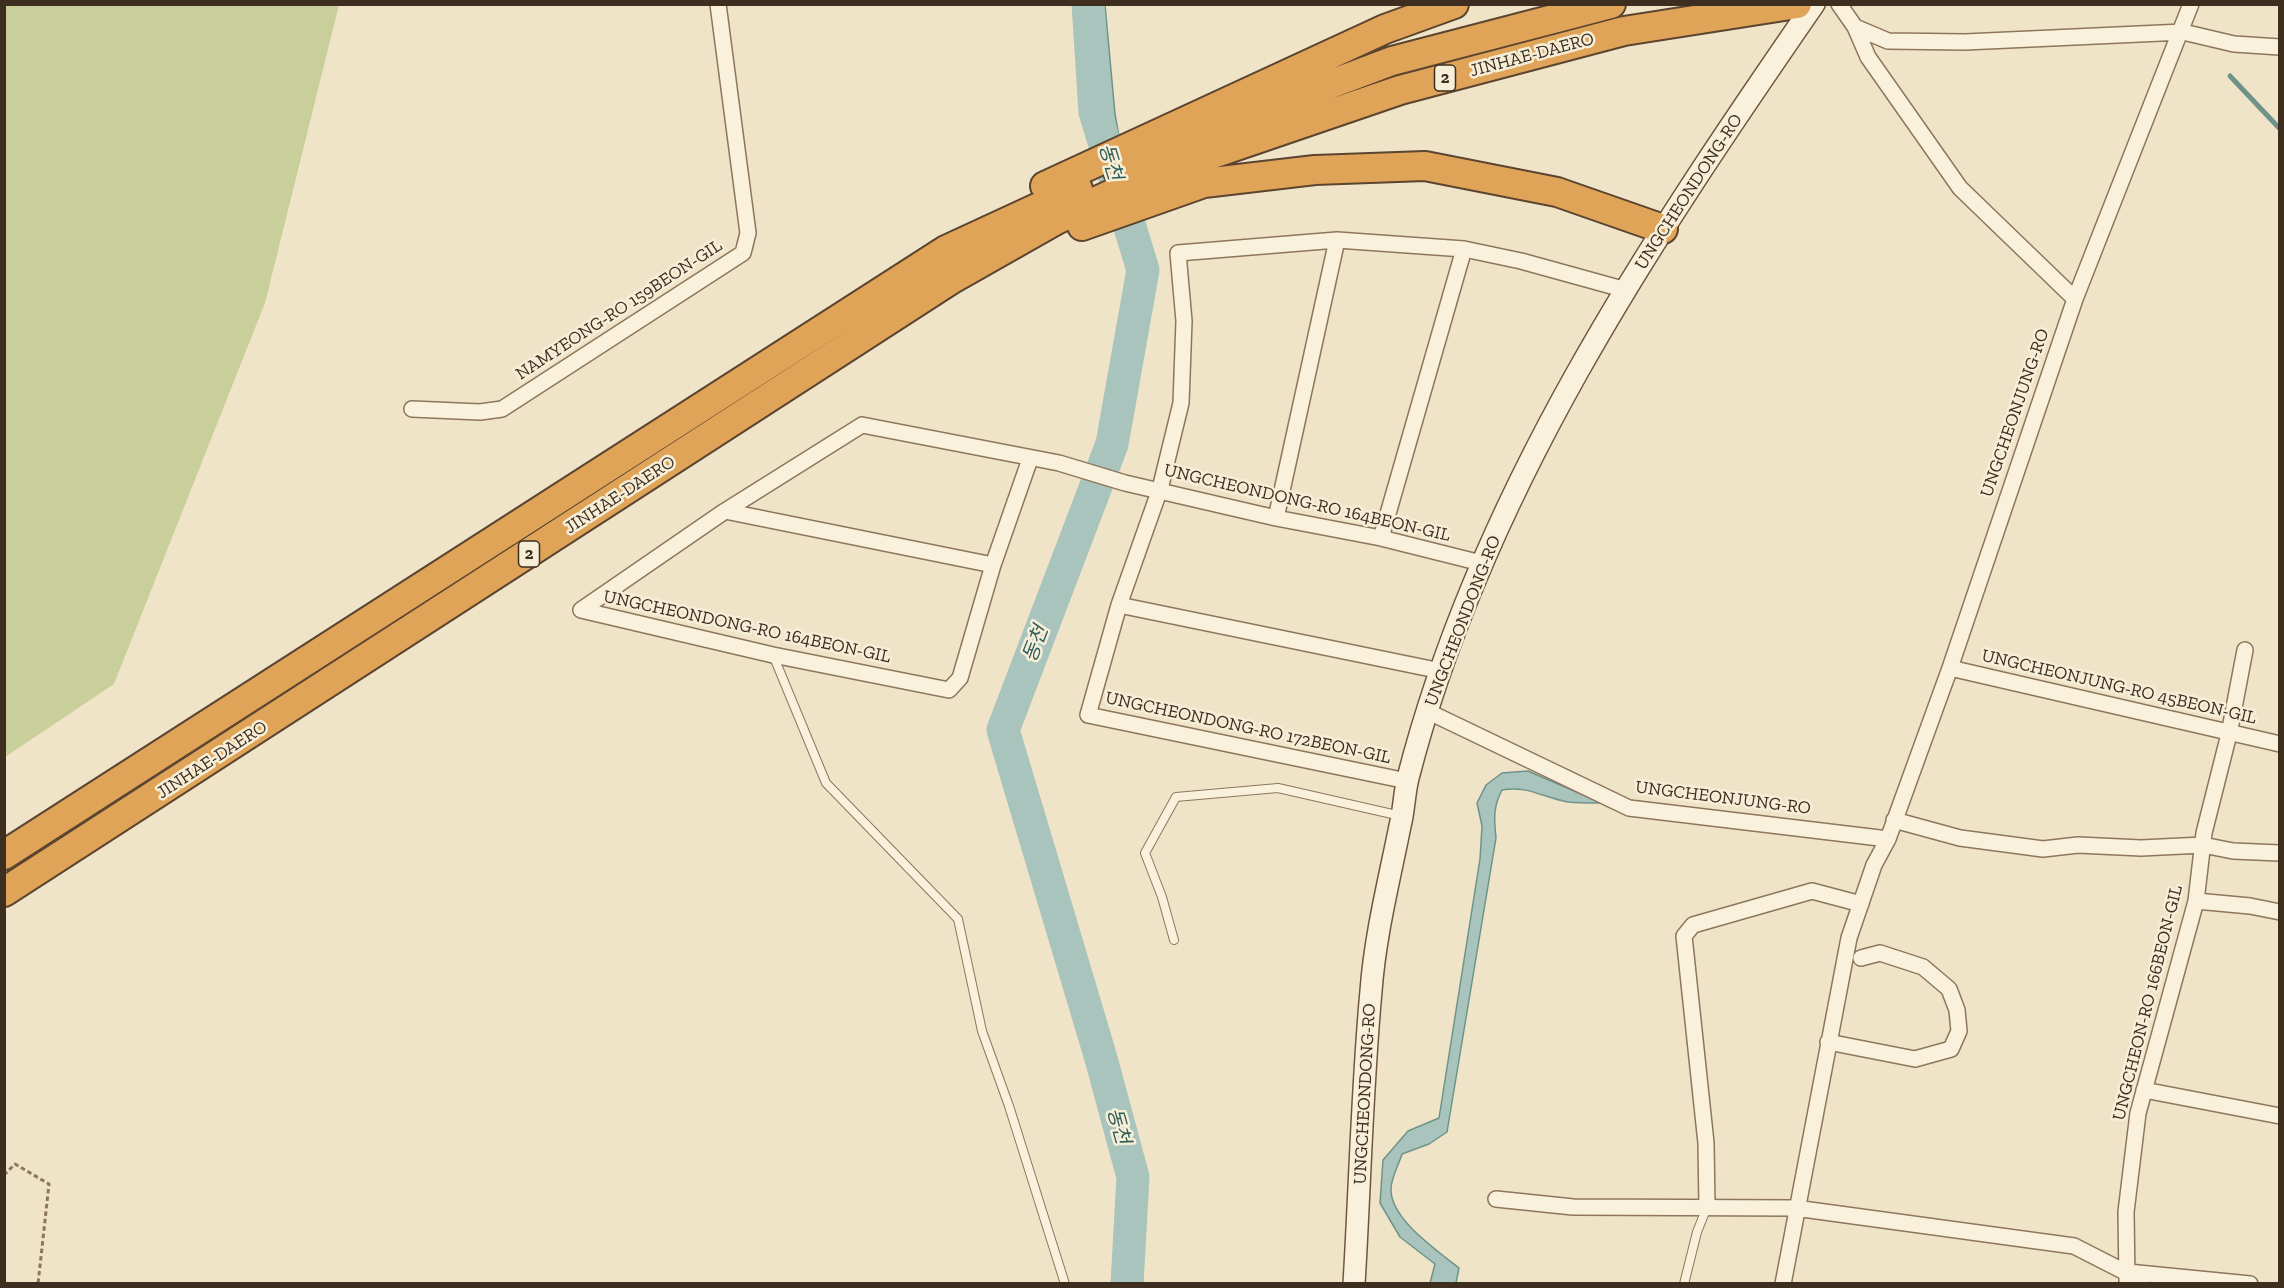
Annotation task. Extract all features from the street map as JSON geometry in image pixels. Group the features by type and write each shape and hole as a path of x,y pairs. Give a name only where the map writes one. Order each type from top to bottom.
{"highway":[{"path":"1171,135 1386,29 1454,4"},
{"name":"JINHAE-DAERO","path":"1171,135 1392,61 1611,4"},
{"name":"JINHAE-DAERO","path":"4,855 946,250 1157,173 1400,90 1624,31 1797,4"},
{"name":"2","path":"1058,208 1171,135"},
{"path":"1058,208 1151,201 1204,183 1315,170 1425,166 1557,192 1664,229"},
{"name":"JINHAE-DAERO","path":"4,892 952,279 1058,208"}],"main road":[{"name":"UNGCHEONDONG-RO","path":"1354,1284 1371,988 1407,781 1441,671 1480,563 1536,450 1626,290 1664,229 1814,4"}],"street":[{"name":"NAMYEONG-RO 159BEON-GIL","path":"412,409 480,412 502,409 743,253 748,233 718,4"},
{"path":"1839,4 1855,27 1868,57 1960,188 2074,299"},
{"name":"UNGCHEONJUNG-RO","path":"1783,1284 1849,938 1874,865 1888,838 1950,668 2074,299 2183,32 2191,4"},
{"path":"1855,27 1888,41 1965,42 2183,32 2234,44 2280,46"},
{"path":"1276,518 1337,240 1464,249 1521,261 1626,290"},
{"name":"UNGCHEONDONG-RO 172BEON-GIL","path":"1337,240 1178,253 1184,321 1181,403 1160,489 1119,605 1088,716 1407,781"},
{"path":"1381,538 1464,249"},
{"name":"UNGCHEONDONG-RO 164BEON-GIL","path":"1030,459 993,566 960,678 949,690 773,655 581,610 725,511 862,425 1059,463 1125,483 1160,489 1276,518 1381,538 1480,563"},
{"path":"725,511 993,566"},
{"path":"1119,605 1441,671"},
{"name":"UNGCHEON-RO 166BEON-GIL","path":"2127,1278 2126,1212 2138,1113 2196,901 2203,845 2229,734 2245,650"},
{"name":"UNGCHEONJUNG-RO 45BEON-GIL","path":"1950,668 2280,744"},
{"name":"UNGCHEONJUNG-RO","path":"1429,712 1629,808 1888,838"},
{"path":"1894,820 1960,838 2043,849 2078,844 2141,848 2203,845 2233,851 2280,853"},
{"path":"1707,1207 1706,1143 1684,936 1693,926 1812,891 1860,904"},
{"path":"2196,901 2250,906 2280,912"},
{"path":"1828,1042 1915,1059 1951,1049 1959,1031 1957,1010 1949,989 1923,967 1880,953 1861,958"},
{"path":"2144,1090 2280,1116"},
{"path":"1496,1199 1573,1207 1796,1208 2074,1246 2127,1278 2142,1284"},
{"path":"2127,1278 2250,1284"}],"lane":[{"path":"773,655 826,783 958,919 982,1031 1009,1106 1065,1284"},
{"path":"1174,940 1162,897 1145,853 1176,797 1278,788 1402,816"},
{"path":"1684,1284 1697,1232 1707,1207"}],"path":[{"path":"4,1175 15,1164 49,1184 38,1284"}],"green space":[{"path":"5,4 339,5 265,303 114,684 5,757"}],"water":[{"path":"1088,5 1105,5 1115,114 1143,270 1095,112"},
{"path":"1528,771 1602,803 1568,802 1519,789 1502,790 1497,802 1496,838 1447,1132 1429,1144 1402,1154 1391,1185 1393,1200 1398,1212 1407,1223 1459,1268 1456,1283 1430,1283 1435,1264 1400,1237 1380,1203 1383,1160 1408,1131 1439,1118 1480,859 1482,826 1477,803 1486,785 1502,773"}],"waterway":[{"name":"동천","path":"1088,4 1095,112 1143,270 1112,444 1003,730 1100,1055 1133,1177 1127,1284"},
{"path":"2230,76 2280,129"}]}
